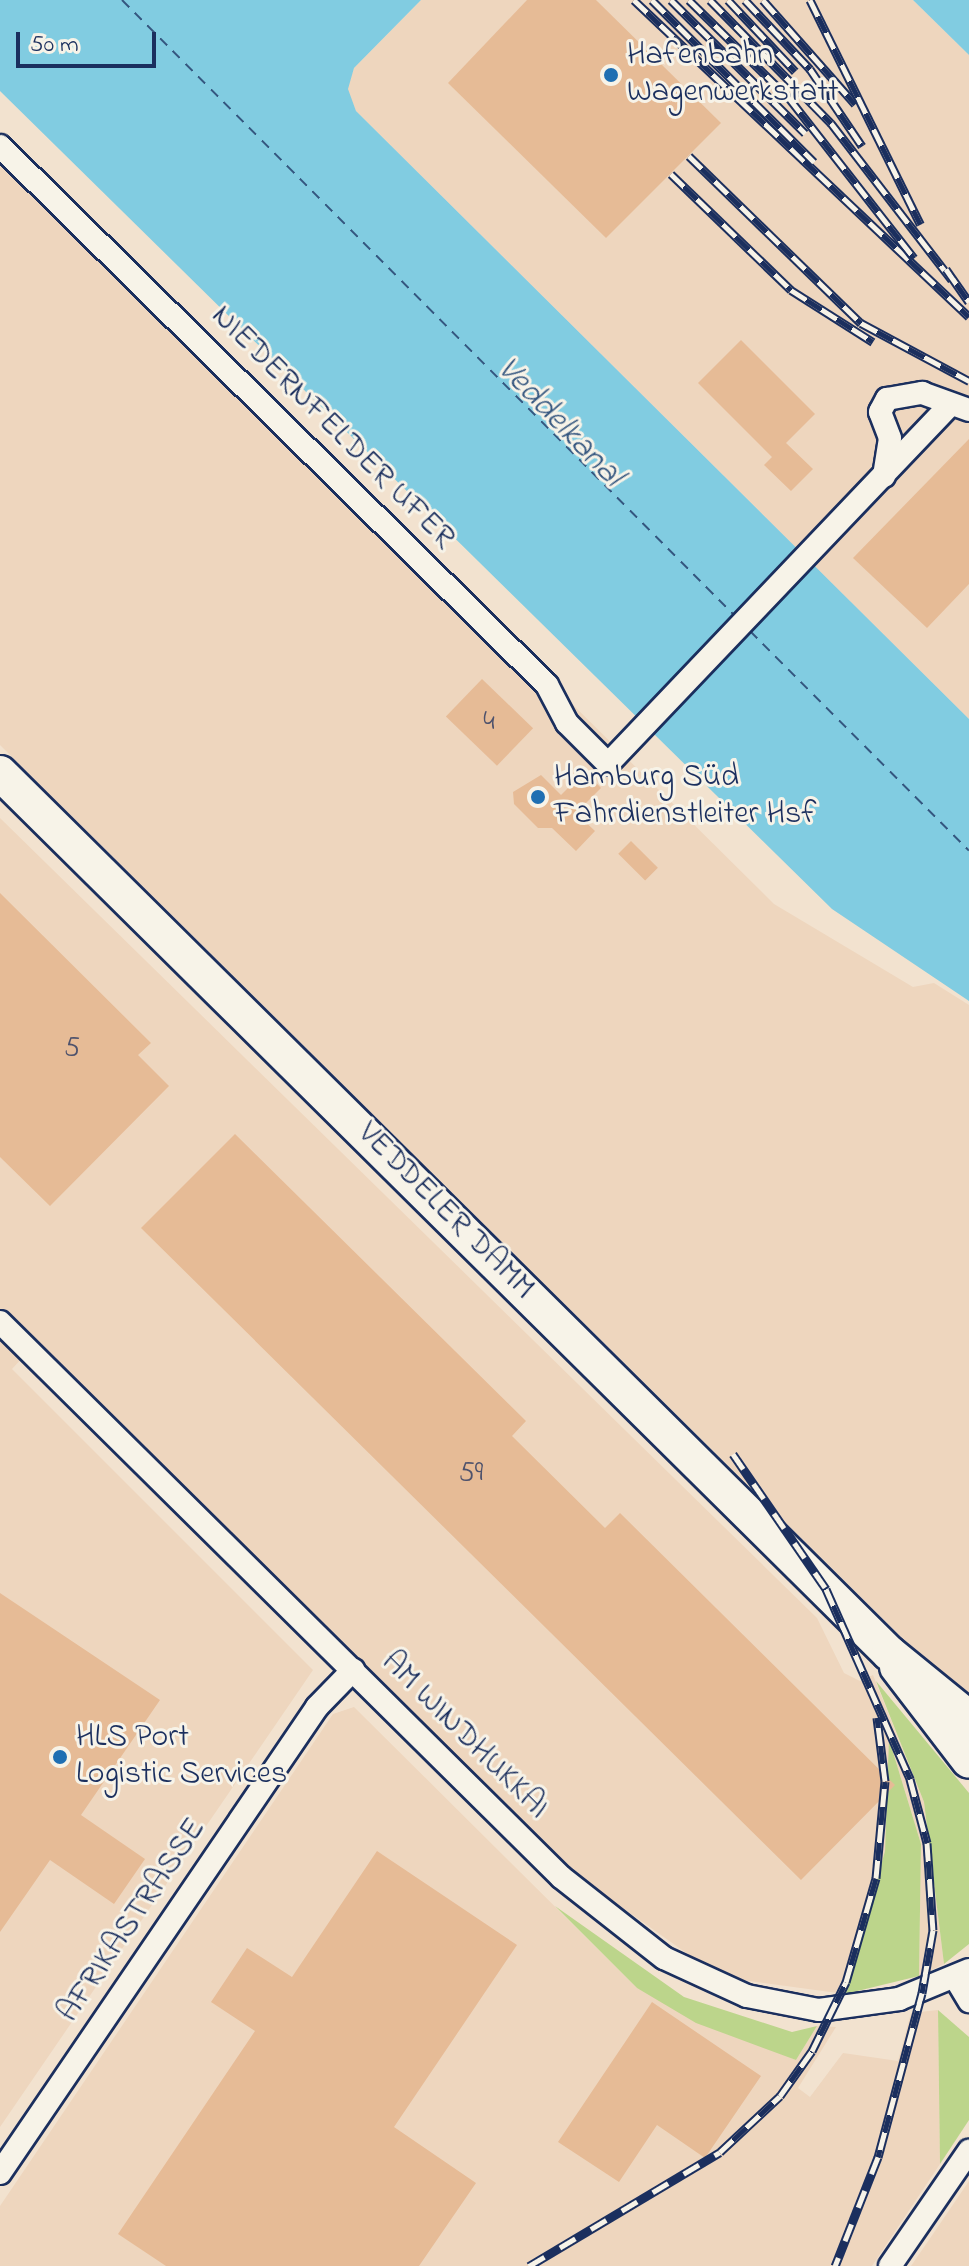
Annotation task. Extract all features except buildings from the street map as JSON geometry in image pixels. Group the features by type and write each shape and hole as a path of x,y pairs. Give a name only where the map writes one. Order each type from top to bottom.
{"main road":[{"name":"VEDDELER DAMM","path":"0,773 889,1653 969,1718"},
{"name":"VEDDELER DAMM","path":"889,1653 922,1710 969,1761"}],"street":[{"name":"NIEDERNFELDER UFER","path":"0,146 547,685 567,723 608,764 884,476"},
{"path":"884,476 890,438 880,412 900,392 959,407"},
{"path":"884,476 916,442 959,407"},
{"path":"890,438 916,442"},
{"name":"AM WINDHUKKAI","path":"0,1322 591,1904 680,1968 747,1996 819,2010 873,2005 963,1974"},
{"name":"AFRIKASTRASSE","path":"0,2173 317,1707 353,1670"},
{"path":"963,1974 969,2001"},
{"path":"890,2266 969,2151"}],"shaded area":[{"path":"421,0 913,0 969,55 969,719 356,111 347,89 354,68"},
{"path":"0,137 774,904 913,987 934,983 969,1005 969,1704 0,745"},
{"path":"0,818 817,1618 844,1673 860,1681 873,1675 924,1802 944,1964 919,1976 921,1844 890,1742 885,1851 845,1994 735,1979 699,1962 575,1874 38,1341 12,1369 313,1670 0,2127"},
{"path":"354,1707 637,1988 796,2060 817,2026 836,2027 798,2088 810,2097 843,2053 898,2061 911,2013 938,2010 940,2164 872,2266 0,2266 0,2206 333,1714"},
{"path":"969,2181 969,2266 911,2266 933,2234"}],"green space":[{"path":"876,1681 969,1793 969,1944 944,1964 924,1802"},
{"path":"889,1739 921,1844 919,1976 845,1994 885,1851"},
{"path":"555,1906 684,1997 792,2032 817,2026 796,2060 696,2023 637,1988"},
{"path":"938,2010 969,2037 969,2120 940,2164"}],"water":[{"name":"Veddelkanal","path":"0,0 421,0 354,68 348,89 356,111 969,719 969,1001 832,909 0,91"},
{"path":"913,0 969,0 969,55"}],"ferry route":[{"path":"122,0 734,615"},
{"path":"750,631 969,851"}],"railway":[{"path":"634,0 969,317"},
{"path":"652,0 814,162"},
{"path":"671,0 805,133"},
{"path":"689,0 789,98 914,258"},
{"path":"710,0 831,123 952,280"},
{"path":"728,0 795,71"},
{"path":"745,0 810,69 862,146"},
{"path":"763,0 855,104"},
{"path":"810,0 920,224"},
{"path":"689,156 861,323 969,381"},
{"path":"671,174 791,290 873,342"},
{"path":"946,269 969,302"},
{"path":"733,1454 826,1589 910,1779 927,1843 933,1930 922,1993 878,2157 835,2266"},
{"path":"529,2266 720,2152 780,2096 812,2051 846,1982 876,1878 885,1781 877,1718"}],"place":[{"name":"Hafenbahn Wagenwerkstatt","path":"611,75"},
{"name":"Hamburg Süd Fahrdienstleiter Hsf","path":"538,797"},
{"name":"HLS Port Logistic Services","path":"60,1757"}]}
